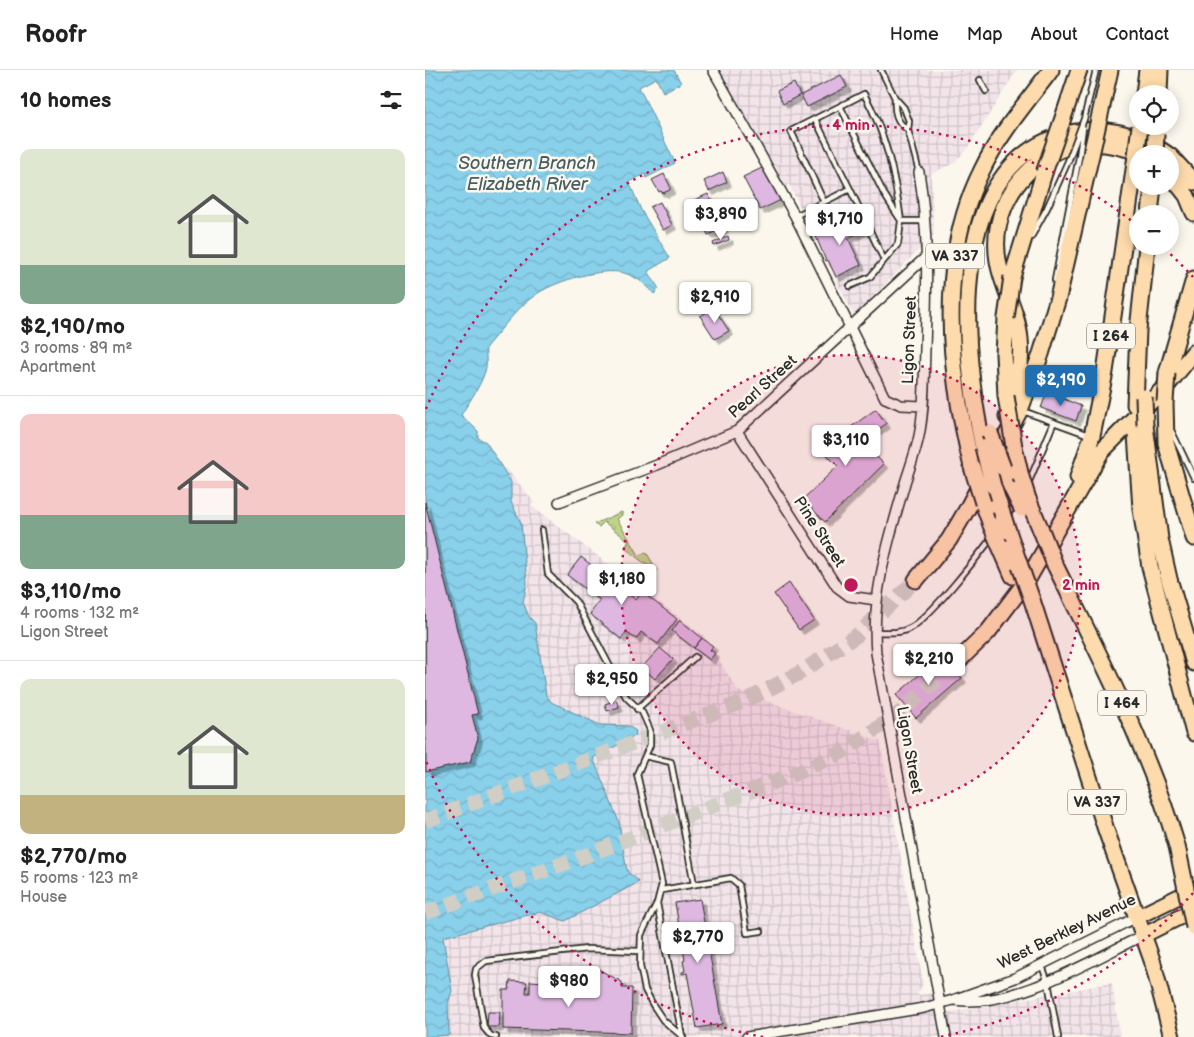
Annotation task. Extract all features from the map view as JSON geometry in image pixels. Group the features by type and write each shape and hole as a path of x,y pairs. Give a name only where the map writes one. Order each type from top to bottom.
{"highway":[{"name":"VA 337","path":"1051,70 981,171 959,231 952,304 958,399 972,467 983,503 1000,527 1017,571 1053,668 1144,935"},
{"path":"1025,504 1006,396 1004,354 1007,318 1014,270 1044,172 1079,70"},
{"path":"916,580 949,540 987,485 1020,410 1047,336 1091,119 1110,70"},
{"path":"1145,85 1147,70"},
{"path":"1159,85 1160,70"},
{"path":"1000,527 987,485 987,440 972,364 969,303 973,249 982,215 991,197 1015,164 1047,141 1090,130 1116,132 1138,137 1152,145"},
{"path":"987,485 1015,393 1020,370 1020,338 1001,273 997,248 997,227 1008,198 1025,174 1054,153 1069,147 1089,143 1109,144 1129,153"},
{"path":"1179,166 1194,182"},
{"path":"1179,186 1187,196 1194,213"},
{"name":"I 264","path":"953,666 988,632 1016,597 1048,548 1069,505 1092,436 1105,372 1133,195"},
{"path":"1146,255 1143,299 1145,330 1139,401 1141,509 1150,567 1194,733"},
{"path":"1194,280 1167,373 1165,407 1168,453 1194,538"},
{"path":"1069,505 1101,452 1169,383 1194,352"},
{"path":"1141,430 1169,579 1194,663"},
{"path":"987,440 1003,468 1013,491 1025,504"},
{"name":"I 464","path":"1025,504 1141,746 1160,793 1177,846 1194,927"},
{"path":"1144,935 1160,987 1172,1037"}],"main road":[{"name":"West Berkley Avenue","path":"1137,917 1194,889"},
{"name":"West Berkley Avenue","path":"1144,935 1194,910"}],"street":[{"path":"713,70 795,216 885,398 901,405 923,406"},
{"name":"Ligon Street","path":"919,172 926,220 928,255 923,406 919,436 885,553 876,600 874,632 876,653 946,1037"},
{"name":"Pearl Street","path":"559,502 657,465 737,431 928,255"},
{"name":"Pine Street","path":"737,431 837,587 849,596 876,600"},
{"name":"West Berkley Avenue","path":"747,1037 953,1000 1015,978 1042,966 1137,917"},
{"name":"West Berkley Avenue","path":"953,1000 977,1001 1048,982 1144,935"}],"lane":[{"path":"1014,270 1091,119 1096,70"},
{"path":"883,71 895,98 904,108 909,121 908,130 919,172"},
{"path":"981,80 986,92"},
{"path":"824,202 791,131 864,94 878,119 896,183 901,220 897,244 869,277 851,286"},
{"path":"895,98 894,111 900,124 908,130"},
{"path":"840,106 883,194 901,220"},
{"path":"815,119 884,260"},
{"path":"795,216 849,189"},
{"path":"901,220 926,220"},
{"path":"1165,407 1174,440 1184,454 1194,478"},
{"path":"1020,410 1092,436"},
{"path":"874,632 902,631 914,626 980,553 1029,483 1055,422"},
{"path":"543,530 548,574 576,602 626,697 646,718 650,730 650,746 637,774 661,874 662,890 641,935 639,951 642,978 649,998 663,1020 683,1036"},
{"path":"637,709 695,657"},
{"path":"645,756 671,762 694,884"},
{"path":"662,890 731,878 739,885 747,932 761,931"},
{"path":"657,903 683,1036"},
{"path":"496,1037 486,1032 482,1022 475,976 481,964 486,961 587,950 639,951"},
{"path":"1042,966 1048,982 1058,1037"}],"shaded area":[{"path":"718,70 1017,70 969,146 954,163 931,174 934,234 854,316 789,184 779,192"},
{"path":"425,355 494,472 506,468 535,503 530,505 704,636 738,691 880,741 923,983 917,995 934,993 938,1014 1112,983 1120,1037 425,1037"}],"green space":[{"path":"622,512 622,515 617,519 639,555 646,552 657,570 654,571 625,548 629,541 604,522 599,527 594,524"}],"water":[{"name":"Southern Branch Elizabeth River","path":"425,70 674,70 681,83 663,92 656,78 639,87 675,163 646,178 645,174 629,182 641,210 670,258 648,271 659,289 654,294 647,286 634,277 619,272 609,272 563,281 542,291 522,306 486,347 485,373 461,415 478,431 478,438 486,442 511,482 511,502 521,523 527,583 523,602 529,617 535,623 546,695 551,702 600,725 628,726 636,731 635,736 593,758 619,822 628,872 639,882 565,921 540,912 443,937 452,991 448,1003 449,1035 425,1037"}],"building":[{"path":"841,75 847,87 807,107 801,95"},
{"path":"794,83 800,95 783,104 777,91"},
{"path":"764,167 781,200 760,210 743,177"},
{"path":"723,172 727,182 709,191 704,181"},
{"path":"664,174 670,190 663,193 659,192 652,180"},
{"path":"708,194 724,228 708,235 692,201"},
{"path":"660,202 672,225 663,230 650,207"},
{"path":"855,215 862,231 848,238 861,265 836,277 828,260 826,261 815,234"},
{"path":"728,236 729,240 714,246 713,243"},
{"path":"714,308 729,331 715,339 700,316"},
{"path":"1047,392 1081,406 1076,421 1041,408"},
{"path":"876,409 886,424 852,448 854,449 861,442 884,464 825,522 803,499 838,466 820,448 838,433 840,435"},
{"path":"425,502 478,714 472,715 478,738 470,762 426,772"},
{"path":"581,557 636,600 642,592 677,619 658,644 641,632 636,639 626,632 621,639 590,614 600,600 567,575"},
{"path":"789,583 814,620 799,630 774,594"},
{"path":"680,620 702,638 694,648 672,631"},
{"path":"702,638 713,646 710,650 715,653 710,660 694,648"},
{"path":"660,648 673,659 655,679 642,667"},
{"path":"942,655 962,678 916,718 896,695"},
{"path":"616,700 619,707 607,711 605,704"},
{"path":"700,899 722,1024 697,1028 687,973 682,974 685,971 683,961 685,960 675,903"},
{"path":"596,968 622,982 622,988 632,988 631,1033 503,1029 503,990 509,990 510,981 527,982 526,993 530,993 530,981 545,982 544,994 590,995 590,989 595,989"},
{"path":"488,1012 500,1012 499,1027 487,1027"}],"tunnel":[{"path":"425,821 745,701 798,674 856,636 916,580"},
{"path":"425,913 582,857 799,772 842,752 901,712 953,666"}]}
